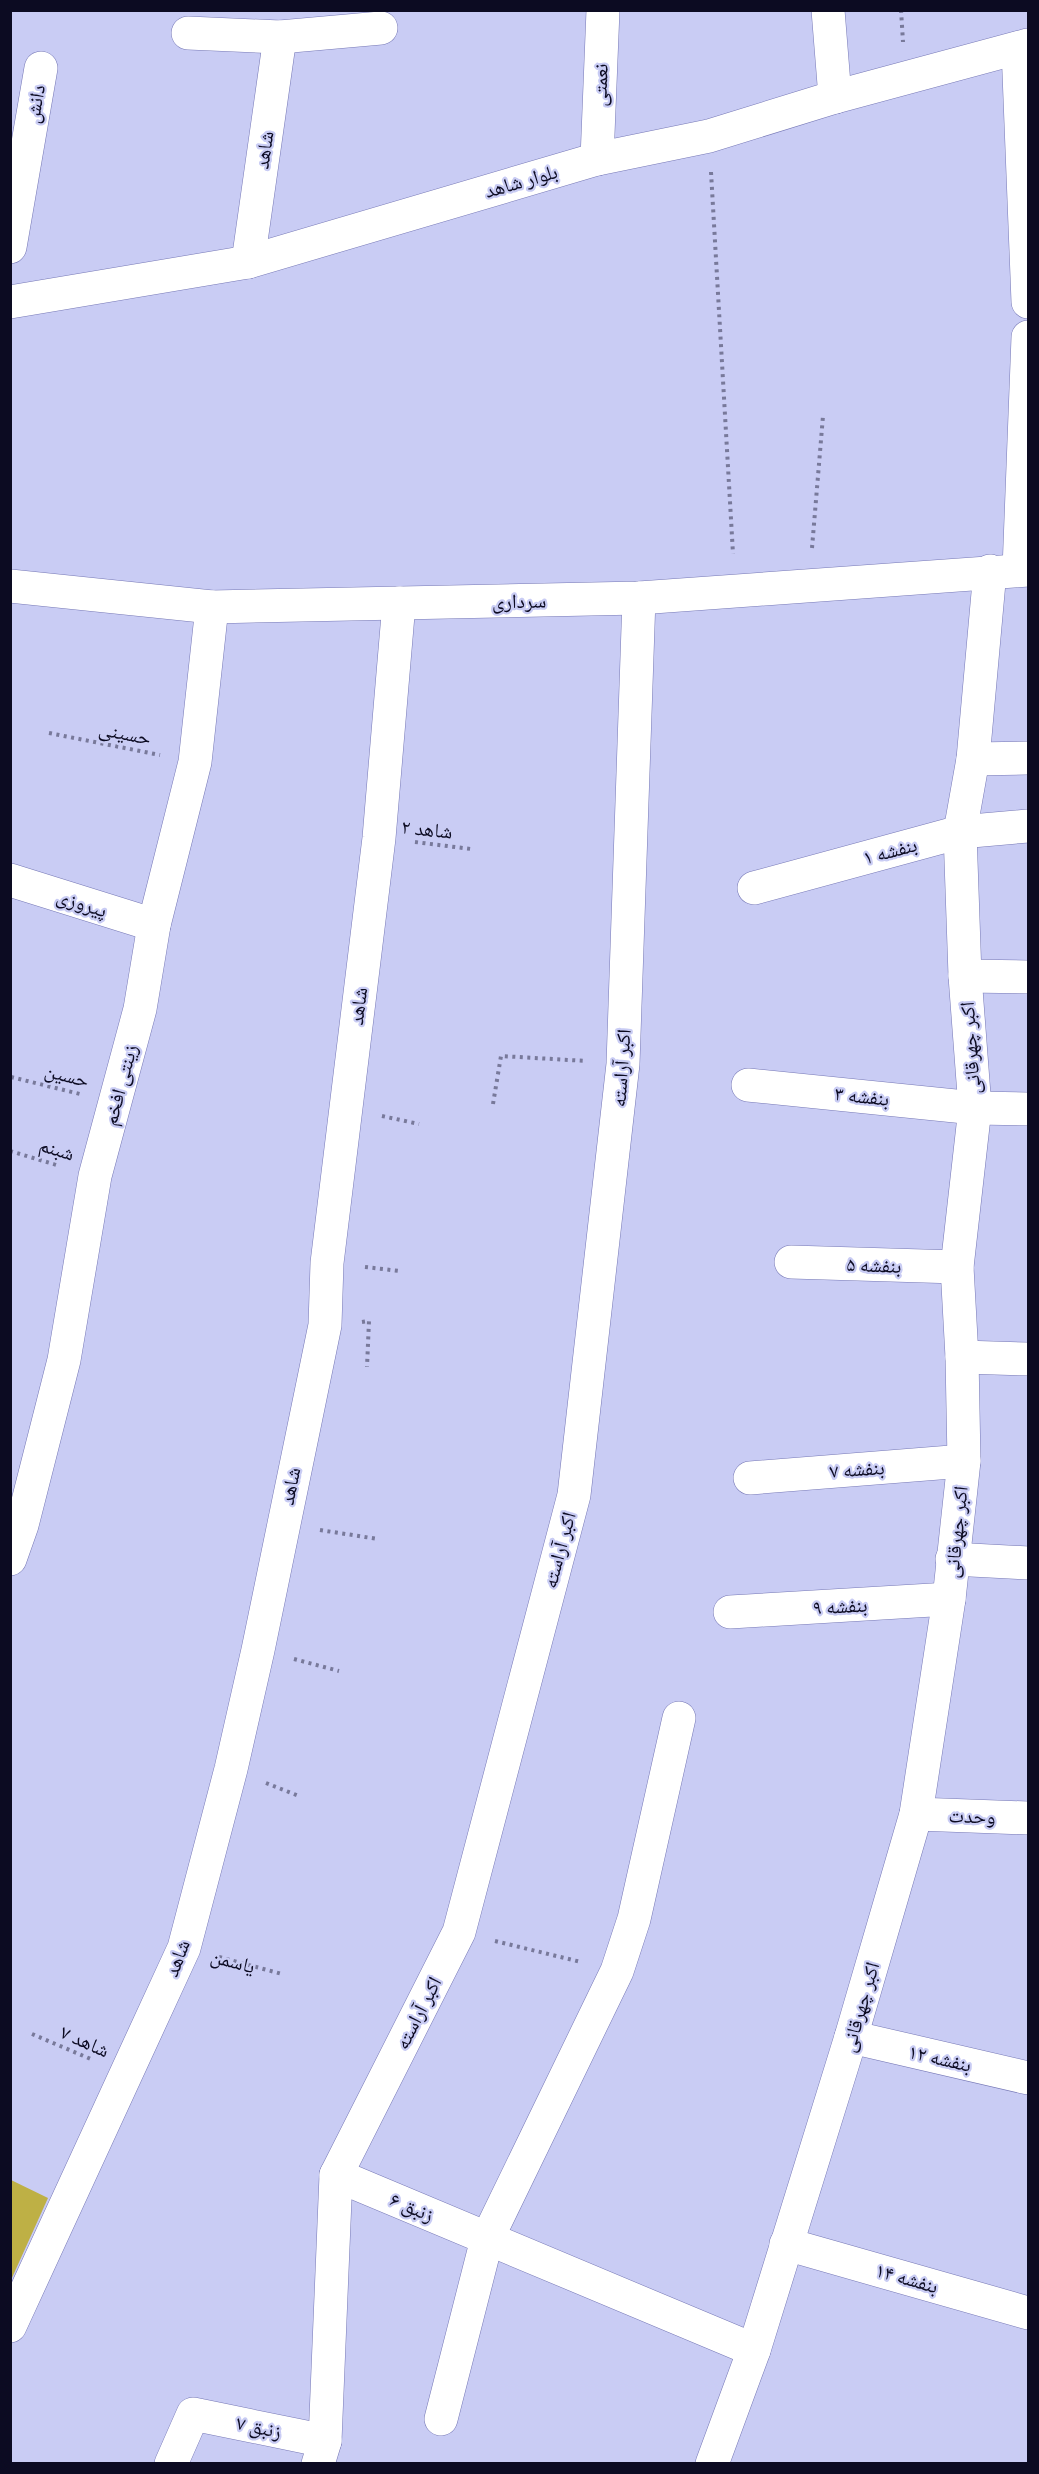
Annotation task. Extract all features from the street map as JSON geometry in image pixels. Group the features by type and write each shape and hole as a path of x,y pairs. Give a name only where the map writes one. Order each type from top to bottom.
{"street":[{"name":"نعمتی","path":"597,159 603,10"},
{"path":"828,10 835,97"},
{"path":"188,33 280,37 381,28"},
{"name":"شاهد","path":"248,262 280,37"},
{"name":"بلوار شاهد","path":"10,302 248,262 597,159 709,136 835,97 1023,46"},
{"path":"1023,46 1029,302"},
{"name":"دانش","path":"10,247 42,68"},
{"path":"1013,570 1029,337"},
{"name":"سرداری","path":"10,586 212,607 639,598 1013,570"},
{"name":"اکبر چهرقانی","path":"712,2463 754,2350 851,2037 916,1815 949,1599 964,1461 957,1267 975,1108 965,976 960,832 1013,570"},
{"name":"اکبر آراسته","path":"322,2452 336,2175 459,1932 574,1496 623,1064 639,598"},
{"name":"شاهد","path":"10,2326 184,1948 231,1769 258,1650 325,1325 327,1263 379,838 399,603"},
{"name":"زینتی افخم","path":"10,1559 64,1360 95,1176 140,1009 154,925 195,762 212,607"},
{"path":"973,759 1029,758"},
{"name":"بنفشه ۱","path":"754,888 960,832 1029,826"},
{"name":"پیروزی","path":"10,880 154,925"},
{"path":"965,976 1029,977"},
{"name":"بنفشه ۳","path":"748,1085 975,1108 1029,1109"},
{"name":"بنفشه ۵","path":"791,1262 957,1267"},
{"path":"962,1357 1029,1359"},
{"name":"بنفشه ۷","path":"750,1478 964,1461"},
{"path":"952,1559 1029,1563"},
{"name":"بنفشه ۹","path":"730,1612 949,1599"},
{"path":"441,2419 487,2239 617,1971 634,1919 679,1718"},
{"name":"وحدت","path":"916,1815 1029,1818"},
{"name":"بنفشه ۱۲","path":"851,2037 1029,2078"},
{"name":"زنبق ۶","path":"336,2175 754,2350"},
{"name":"بنفشه ۱۴","path":"786,2244 1029,2313"},
{"name":"زنبق ۷","path":"171,2463 193,2414 322,2452"}],"path":[{"path":"709,136 735,591"},
{"path":"809,584 823,416"},
{"name":"حسینی","path":"49,733 195,762"},
{"name":"شاهد ۲","path":"379,838 471,849"},
{"path":"493,1104 501,1056 623,1064"},
{"name":"حسین","path":"11,1077 116,1103"},
{"name":"شبنم","path":"10,1151 95,1176"},
{"path":"283,1525 378,1539"},
{"path":"258,1650 339,1671"},
{"path":"459,1932 617,1971"},
{"name":"یاسمن","path":"184,1948 282,1974"},
{"name":"۷ شاهد","path":"32,2034 126,2075"}],"shaded area":[{"path":"11,2180 48,2198 11,2280"}]}
